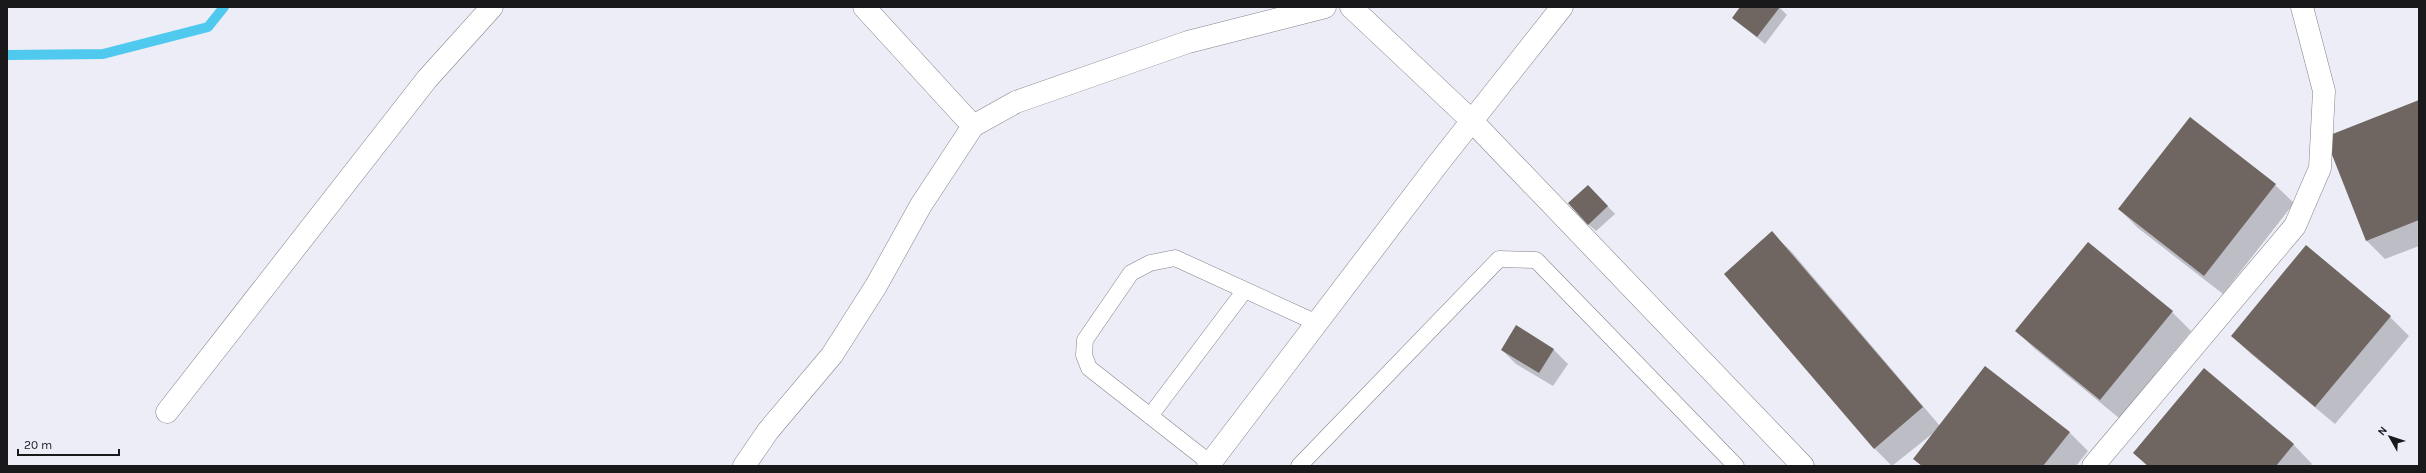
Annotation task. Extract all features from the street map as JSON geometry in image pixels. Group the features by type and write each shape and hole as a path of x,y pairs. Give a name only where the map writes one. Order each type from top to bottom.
{"street":[{"path":"167,412 428,79 492,7"},
{"path":"864,7 973,126"},
{"path":"744,466 768,431 832,355 876,286 921,205 973,126 1016,102 1188,42 1325,7"},
{"path":"1351,7 1472,121 1803,466"},
{"path":"1209,465 1472,121 1562,7"},
{"path":"2093,466 2295,226 2320,168 2324,91 2302,7"}],"lane":[{"path":"1209,465 1089,368 1084,355 1085,340 1131,273 1150,263 1175,258 1318,323"},
{"path":"1299,466 1499,259 1536,260 1736,466"},
{"path":"1150,416 1245,290"}],"building":[{"path":"1740,7 1780,7 1757,37 1732,18"},
{"path":"2419,100 2419,220 2366,241 2325,137"},
{"path":"2190,117 2276,184 2204,276 2118,209"},
{"path":"1588,185 1608,206 1588,225 1568,203"},
{"path":"1772,231 1923,407 1874,449 1724,274"},
{"path":"2088,242 2173,311 2100,400 2015,331"},
{"path":"2306,245 2391,316 2315,407 2231,336"},
{"path":"1516,325 1554,349 1539,373 1501,350"},
{"path":"1985,366 2070,432 2043,466 1922,466 1913,459"},
{"path":"2204,368 2294,444 2276,466 2148,466 2133,453"}],"waterway":[{"path":"7,55 103,54 208,27 224,7"}]}
